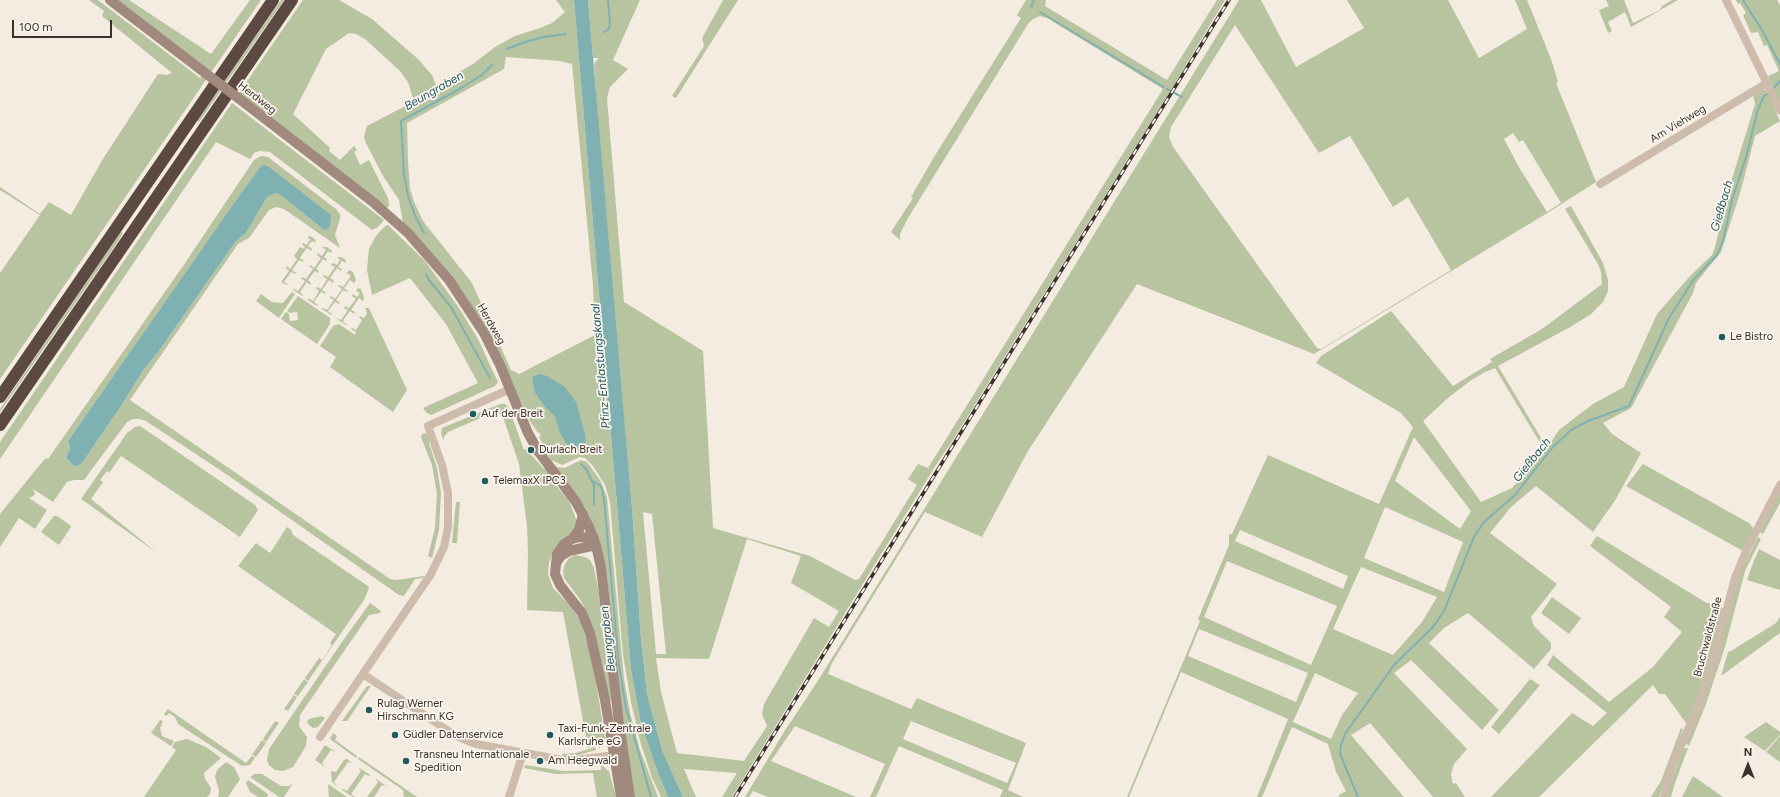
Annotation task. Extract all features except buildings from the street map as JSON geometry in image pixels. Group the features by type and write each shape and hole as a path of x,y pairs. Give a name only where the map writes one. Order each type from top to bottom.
{"highway":[{"path":"0,396 273,0"},
{"path":"0,425 292,0"}],"main road":[{"name":"Herdweg","path":"110,0 372,202 408,233 449,280 474,316 493,350 531,439 583,514 595,542 601,568 619,723 630,797"},
{"path":"583,514 579,530 572,539 560,548 557,554 555,574 560,585 582,613 590,632 615,755 621,797"},
{"path":"572,539 580,538 595,542"},
{"path":"556,563 561,556 569,551 595,542"}],"street":[{"path":"1726,0 1780,110"},
{"name":"Am Viehweg","path":"1600,184 1770,88"},
{"path":"320,736 431,574 444,547 448,527 448,493 442,465 428,426 510,389"},
{"name":"Bruchwaldstraße","path":"1664,797 1672,766 1699,704 1710,673 1735,578 1746,551 1780,485"},
{"path":"363,674 456,736 476,744 568,761 615,755"},
{"path":"510,797 523,753"}],"green space":[{"path":"89,0 98,0 200,78 206,68 115,0 129,0 211,54 250,0 261,0 0,379 0,273 40,215 0,190 0,187 40,214 49,202 71,215 103,159 158,74 167,75 172,73 102,16 104,11"},
{"path":"281,0 284,0 199,122 197,121"},
{"path":"303,0 339,0 372,19 418,59 432,75 436,85 473,64 495,47 515,36 552,23 565,12 556,0 574,0 631,669 641,724 668,797 661,797 652,778 640,741 631,702 623,655 610,502 605,485 593,466 585,458 580,457 562,465 551,460 539,437 541,436 539,432 538,433 528,418 520,402 500,356 403,223 399,200 383,176 366,143 364,137 367,126 411,103 418,95 413,98 408,82 400,71 365,39 356,34 349,33 326,49 293,114 330,148 329,151 340,160 354,146 357,150 354,152 360,165 369,160 388,198 389,206 387,208 239,93","holes":["506,57 560,61 572,64 593,285 595,335 519,374 511,370 472,283 423,221 415,204 410,189 407,123 504,69"]},
{"path":"588,0 640,0 613,60 628,69 610,87 607,98 624,302 703,351 713,528 810,556 855,580 859,579 917,485 908,479 918,464 928,468 1163,89 1047,18 1040,16 1033,19 1028,24 908,218 900,234 900,240 891,232 913,198 911,197 934,157 1021,18 1017,15 1026,0 1046,0 1045,6 1167,80 1217,0 1225,0 1169,93 936,465 732,797 722,797 737,773 684,769 696,797 683,797 662,750 647,694 641,639 632,508 598,123 594,64 599,58 593,58","holes":["643,512 652,514 666,654 656,654","747,539 801,556 791,583 839,611 829,627 814,618 764,704 762,714 767,726 744,761 677,753 661,692 656,658 709,659"]},
{"path":"723,0 738,0 676,98 672,96 704,46 702,38"},
{"path":"1239,0 1261,0 1296,67 1364,28 1347,0 1448,0 1479,58 1527,29 1515,0 1527,0 1551,59 1558,82 1556,83 1596,182 1549,212 1314,354 1137,284 1028,451 982,537 925,512 832,663 828,674 911,709 917,698 1026,743 1008,790 1023,797 1000,797 1003,790 899,746 876,797 870,797 885,764 795,726 771,761 856,797 768,797 753,791 749,797 745,797 784,732 819,679","holes":["1235,25 1319,153 1350,136 1393,207 1408,197 1451,270 1321,349 1317,348 1173,147 1169,137 1171,127","1513,133 1519,142 1523,140 1561,203 1547,212 1520,169 1504,139","911,721 1016,763 1007,783 903,739"]},
{"path":"1606,0 1624,0 1633,23 1660,10 1662,6 1672,0 1678,0 1631,27 1625,12 1608,22 1612,31 1608,33 1599,10 1609,6"},
{"path":"1736,0 1777,0 1780,5 1780,103 1768,76 1779,71 1767,45 1764,46 1758,32 1751,33 1743,15 1746,13 1740,3 1738,4"},
{"path":"1762,90 1767,90 1780,121 1755,136 1741,190 1721,252 1696,283 1693,293 1631,408 1603,423 1612,434 1641,453 1616,499 1593,532 1536,486 1511,507 1490,533 1557,584 1531,617 1534,626 1551,643 1551,649 1534,669 1468,613 1444,628 1429,643 1499,710 1482,730 1411,660 1394,673 1467,749 1454,764 1451,774 1453,784 1456,783 1465,797 1433,797 1370,723 1351,735 1404,797 1339,797 1339,795 1346,791 1336,772 1328,744 1292,727 1262,797 1257,797 1288,719 1181,672 1129,797 1127,797 1200,621 1198,619 1229,545 1229,534 1232,534 1268,455 1379,504 1413,427 1401,413 1316,363 1321,356 1391,311 1453,386 1492,362 1490,359 1542,329 1602,284 1601,272 1598,264 1565,209 1571,206 1603,263 1608,280 1608,291 1603,302 1591,314 1572,326 1498,366 1547,448 1559,430 1593,404 1624,387 1657,314 1691,275 1712,255 1731,182 1755,104 1753,94","holes":["1495,368 1545,451 1512,488 1481,502 1423,421 1448,398 1470,381","1414,437 1471,511 1460,529 1395,481","1385,507 1463,542 1444,592 1364,558","1240,530 1348,576 1343,589 1235,541","1227,561 1337,606 1311,665 1204,617","1361,567 1437,597 1422,622 1393,655 1333,629","1199,629 1308,673 1296,702 1188,656","1315,673 1358,693 1342,715 1331,739 1293,722"]},
{"path":"232,103 384,220 378,227 372,230 270,152 259,151 254,153 250,159 216,142 0,459 0,442"},
{"path":"261,156 268,157 336,209 340,214 340,219 335,235 340,248 284,209 276,207 269,210 249,238 238,244 130,400 390,579 397,580 424,576 423,578 415,579 404,596 399,595 226,474 146,421 140,419 133,419 127,422 84,480 67,482 53,502 33,489 35,494 29,498 47,510 35,529 19,518 0,547 0,514 38,467 46,458 48,459 183,266 254,160","holes":["260,167 324,230 282,196 276,193 267,197 246,233 236,241 159,351 144,369 82,463 73,465 66,458 70,448 68,441"]},
{"path":"388,225 425,261 459,308 478,339 498,382 495,386 431,415 423,408 478,383 446,324 410,278 372,295 367,270 369,249 376,236 384,227"},
{"path":"121,232 123,233 119,240 0,412 0,409"},
{"path":"310,236 315,239 316,243 312,241 308,246 312,249 311,251 307,248 301,256 300,258 304,261 299,260 292,270 296,273 291,272 284,282 288,284 287,285 281,282 289,271 286,268 287,266 290,269 297,259 294,256 300,247 304,249 305,247 302,244 307,245 310,239 307,237"},
{"path":"322,247 327,247 332,251 331,253 328,251 324,257 327,259 326,261 323,259 316,269 319,271 318,273 315,271 308,280 311,283 310,285 307,282 300,292 303,296 293,290 298,291 305,281 301,278 306,279 313,269 309,266 310,265 314,268 321,258 317,255 318,253 322,256 326,250"},
{"path":"337,257 345,259 346,263 342,261 338,267 342,269 341,271 337,268 330,278 334,281 333,283 329,280 322,290 326,293 321,292 315,300 314,302 318,305 317,306 308,300 308,298 313,301 319,291 316,288 321,289 327,279 323,276 328,277 335,267 331,265 333,263 337,265 340,260"},
{"path":"349,270 353,272 356,280 354,283 350,280 344,288 348,291 343,290 336,300 340,303 335,302 328,311 332,314 331,315 322,309 327,310 334,300 330,298 331,296 335,299 342,289 338,286 343,287 351,276 347,273"},
{"path":"358,288 361,289 364,298 363,301 359,298 351,310 355,312 354,314 350,311 344,319 343,322 347,324 346,325 337,318 341,320 348,310 344,308 345,306 349,308 356,299 352,296 353,294 357,297 360,293 356,291"},
{"path":"292,292 295,294 279,318 256,301 261,294 272,302 283,303"},
{"path":"298,296 330,318 330,324 317,344 281,319 286,312 289,314 290,321 298,320 297,312 290,313 287,311"},
{"path":"365,308 369,308 407,390 393,412 330,367 336,357 320,346 333,326 339,324 355,335 356,332 351,329 356,330 362,320 359,317 360,316 364,318 367,313"},
{"path":"500,404 505,404 509,408 524,450 526,449 544,469 546,469 555,480 553,482 569,501 578,525 553,552 549,563 548,574 553,588 572,607 581,622 592,657 605,738 604,743 599,748 597,744 588,748 563,612 527,610 527,526 519,464 503,417 500,414 492,413 448,432 444,437 444,441 441,434 442,428"},
{"path":"140,426 255,505 258,510 240,537 121,456 109,473 107,471 100,480 103,482 91,499 156,552 81,499 127,433 135,427"},
{"path":"426,433 430,441 429,443 437,468 441,493 439,530 432,558 428,556 435,528 437,494 432,465 421,437 422,434"},
{"path":"581,460 587,462 600,480 607,497 624,679 630,713 640,750 658,797 634,797 629,767 606,570 554,464 557,467 565,468"},
{"path":"1643,464 1749,523 1754,529 1743,551 1626,486"},
{"path":"1780,493 1780,503 1763,534 1760,532"},
{"path":"456,502 460,502 457,543 452,543"},
{"path":"54,516 57,516 71,527 59,545 41,532"},
{"path":"287,527 291,530 293,535 369,588 364,600 308,681 305,678 319,658 322,660 332,645 330,643 336,634 238,566 256,543 270,553"},
{"path":"1597,536 1705,602 1723,608 1709,664 1689,722 1686,723 1665,694 1659,694 1653,685 1539,797 1491,797 1572,713 1593,726 1607,713 1547,665 1553,655 1609,702 1653,667 1682,632 1664,617 1671,607 1590,546"},
{"path":"1758,537 1761,539 1745,571 1725,647 1706,704 1689,746 1685,743 1730,609 1741,571"},
{"path":"1759,549 1780,560 1780,590 1747,580"},
{"path":"575,555 585,557 590,560 594,568 599,593 603,638 606,639 612,700 608,701 588,615 581,601 564,578 563,571 565,564 569,558"},
{"path":"1552,597 1581,618 1569,634 1541,613"},
{"path":"370,603 381,611 380,613 369,615 300,715 299,726 307,737 306,746 293,767 283,771 275,770 269,765 267,760 269,749"},
{"path":"1780,617 1780,633 1721,676 1728,652 1776,623"},
{"path":"304,679 308,682 298,696 294,694"},
{"path":"1530,679 1540,685 1499,734 1491,727"},
{"path":"367,686 371,686 347,721 342,721"},
{"path":"294,695 297,697 288,711 284,709"},
{"path":"168,709 246,763 252,756 255,758 250,765 242,766 178,724 175,717 169,713 166,716 164,714"},
{"path":"322,716 325,718 318,727 313,728 307,722 309,719"},
{"path":"160,720 163,721 160,728 162,736 174,741 171,746 151,733"},
{"path":"275,721 279,723 266,742 263,739"},
{"path":"1766,722 1780,732 1780,735 1765,751 1744,737"},
{"path":"1681,728 1683,729 1659,797 1651,797 1661,781"},
{"path":"333,733 337,736 335,740 357,756 356,758 330,739"},
{"path":"1780,736 1780,762 1766,752"},
{"path":"187,739 206,747 221,758 204,773 205,779 211,788 210,794 207,797 144,797 176,750 172,747 175,742"},
{"path":"262,740 266,743 256,757 252,755"},
{"path":"325,745 336,752 331,750 322,763 325,767 315,760"},
{"path":"595,747 596,750 575,756 564,757 562,754 576,753"},
{"path":"1683,748 1688,748 1671,797 1666,797"},
{"path":"359,757 417,797 404,797 403,790 358,759"},
{"path":"347,759 352,763 348,762 334,782 337,786 332,782 331,771 336,772 344,760"},
{"path":"226,762 234,767 240,779 228,797 218,797 219,790 215,777 217,770"},
{"path":"525,765 563,771 601,770 601,765 609,771 616,797 597,797 593,773 556,774 524,768"},
{"path":"358,767 370,775 365,774 351,794 355,797 353,797 342,790 347,791 361,771"},
{"path":"254,774 262,774 281,786 289,786 293,783 284,797 279,797 250,777"},
{"path":"1693,776 1723,797 1682,797"},
{"path":"375,778 386,786 382,785 374,797 367,797 378,782"},
{"path":"248,780 268,794 267,797 258,797 250,792 246,783"},
{"path":"328,784 347,797 329,797"}],"water":[{"path":"574,0 588,0 632,508 641,639 647,694 662,750 683,797 668,797 658,773 641,724 631,669"},
{"path":"264,165 269,167 331,215 328,229 324,230 282,196 276,193 267,197 246,233 236,241 159,351 144,369 82,463 77,466 73,465 66,458 70,448 68,441 230,209 260,167"},
{"path":"539,374 547,376 565,387 576,402 585,434 586,450 578,452 569,448 560,433 555,416 545,407 535,393 532,377"}],"waterway":[{"path":"604,32 609,29 610,23 608,0"},
{"path":"1032,7 1031,6 1034,0"},
{"name":"Gießbach","path":"1743,0 1762,30 1780,64"},
{"path":"1040,12 1164,87"},
{"path":"507,49 543,37 566,34"},
{"name":"Beungraben","path":"424,233 416,218 408,196 404,175 401,121 461,88 482,75 492,65"},
{"name":"Gießbach","path":"1772,90 1780,81"},
{"path":"1167,89 1182,97"},
{"name":"Gießbach","path":"1358,797 1340,754 1341,745 1345,734 1394,665 1433,627 1444,611 1474,537 1484,522 1515,495 1552,448 1571,430 1588,421 1629,406 1669,318 1694,279 1717,255 1723,241 1732,200 1746,157 1758,109 1764,96 1769,93"},
{"name":"Beungraben","path":"426,274 429,280 451,307 490,378"},
{"name":"Beungraben","path":"581,464 587,470"},
{"name":"Beungraben","path":"586,469 594,485 594,505"},
{"name":"Beungraben","path":"593,481 601,486 604,499 619,666 626,708 651,797"}],"railway":[{"path":"735,797 1229,0"}],"place":[{"name":"Le Bistro","path":"1722,337"},
{"name":"Auf der Breit","path":"473,414"},
{"name":"Durlach Breit","path":"531,450"},
{"name":"TelemaxX IPC3","path":"485,481"},
{"name":"Rulag Werner Hirschmann KG","path":"369,710"},
{"name":"Güdler Datenservice","path":"395,735"},
{"name":"Taxi-Funk-Zentrale Karlsruhe eG","path":"550,735"},
{"name":"Transneu Internationale Spedition","path":"406,761"},
{"name":"Am Heegwald","path":"540,761"}],"water label":[{"name":"Pfinz-Entlastungskanal","path":"601,366"}]}
